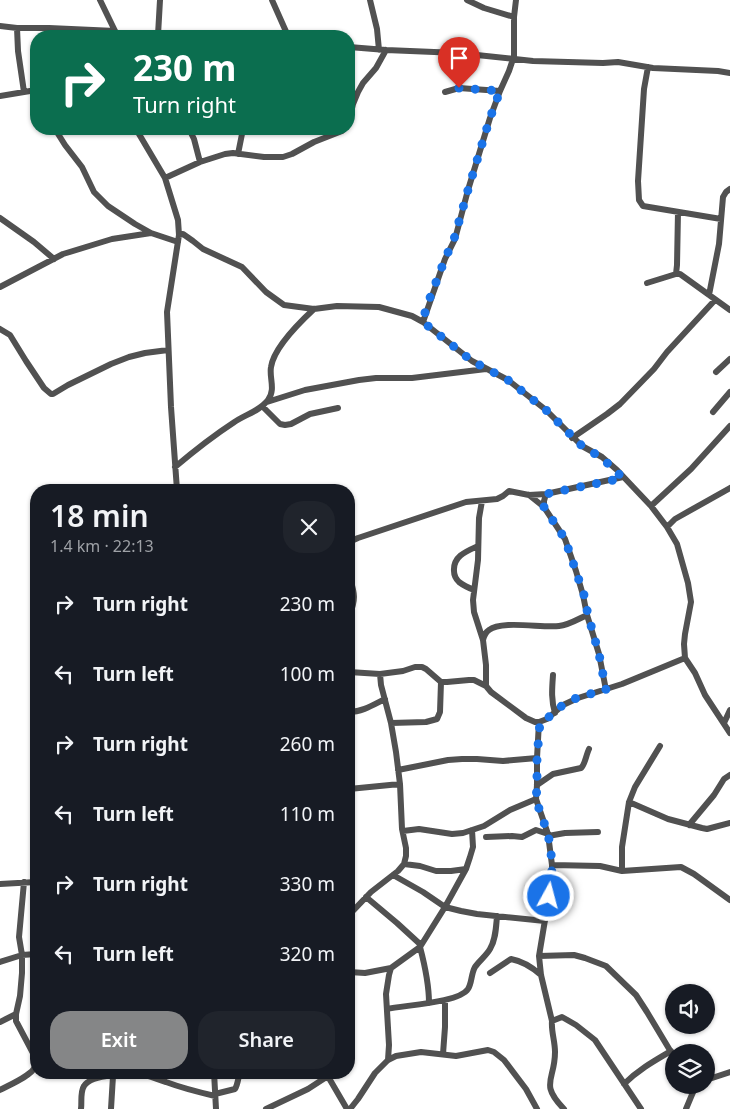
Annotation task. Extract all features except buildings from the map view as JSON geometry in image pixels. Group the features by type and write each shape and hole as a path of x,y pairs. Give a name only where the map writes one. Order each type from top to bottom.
{"street":[{"path":"100,0 114,30"},
{"path":"158,30 160,0"},
{"path":"272,0 285,30"},
{"path":"355,99 363,83 376,68 382,50 370,0"},
{"path":"467,0 484,8 514,17"},
{"path":"423,322 426,308 454,239 490,118 514,59 516,0"},
{"path":"0,26 73,30"},
{"path":"17,28 18,51 24,92"},
{"path":"355,48 466,53 514,59 618,62 648,67 730,73"},
{"path":"648,67 644,89 638,181 639,200 643,206 721,219"},
{"path":"445,92 459,88 500,91"},
{"path":"0,96 30,91"},
{"path":"58,135 82,167 94,192 108,206 151,232 179,238"},
{"path":"140,135 165,178 178,220 179,238 167,312 176,484"},
{"path":"192,135 200,162"},
{"path":"238,154 242,135"},
{"path":"165,178 200,162 225,154 283,157 332,135"},
{"path":"709,295 719,244 723,197 730,189"},
{"path":"676,274 678,212"},
{"path":"0,218 54,259"},
{"path":"0,287 63,254 105,240 151,232"},
{"path":"179,238 183,234 202,249 242,267 266,292 284,305 314,309 337,306 379,307 412,316 423,322 461,353 486,370 508,380 546,410 572,438 602,458 650,506 667,527 677,544 688,583 691,602 684,639 686,658 705,695 730,733"},
{"path":"647,283 680,274 730,310"},
{"path":"572,438 620,404 716,300"},
{"path":"264,404 272,396 270,369 273,359 297,326 314,309"},
{"path":"0,329 9,333 44,388 51,394 111,364 145,353 168,350"},
{"path":"716,372 730,359"},
{"path":"175,467 234,422 264,404 305,390 376,378 412,378 486,370"},
{"path":"713,412 730,392"},
{"path":"264,404 280,424 285,425 291,424 310,414 338,408"},
{"path":"650,506 692,469 730,426"},
{"path":"355,539 466,502 497,499 509,491 529,495 546,494 623,478"},
{"path":"667,527 671,522 730,488"},
{"path":"544,507 546,494"},
{"path":"529,495 544,507 565,539 584,595 606,690"},
{"path":"482,501 479,518 474,612 483,640 486,686"},
{"path":"474,590 459,582 454,573 454,565 457,558 478,546"},
{"path":"483,640 490,629 500,626 560,626 588,615"},
{"path":"355,672 380,674 422,667 441,682 469,680 479,682 526,718 540,722 547,719 563,705 578,698 606,690 686,658"},
{"path":"355,909 366,897 398,871 404,864 406,856 402,830 398,770 391,722 380,674"},
{"path":"553,675 551,694 554,713"},
{"path":"391,722 426,722 437,719 440,712 441,682"},
{"path":"355,712 385,699"},
{"path":"724,723 730,710"},
{"path":"540,722 536,800 548,835 552,878 539,956 541,975 552,1021 555,1051 549,1084 554,1098 564,1109"},
{"path":"622,871 622,847 628,802 660,746"},
{"path":"537,786 553,774 583,766 589,749"},
{"path":"398,770 455,760 503,761 537,758"},
{"path":"689,826 714,795 724,779 730,775"},
{"path":"355,789 400,784"},
{"path":"402,830 418,829 452,834 472,830 484,826 510,810 536,800"},
{"path":"628,802 689,826 707,829 730,823"},
{"path":"355,972 365,973 391,968 420,946 466,869 473,847 472,830"},
{"path":"486,837 522,837 536,830 548,835 598,832"},
{"path":"404,864 436,871 466,869"},
{"path":"552,865 600,866 622,871 681,867 689,870 730,900"},
{"path":"392,875 445,906 461,911 544,921"},
{"path":"24,882 19,937 22,955 21,981 16,1020 30,1047"},
{"path":"0,884 30,882"},
{"path":"366,897 397,923 420,946 429,989 429,1003"},
{"path":"387,1009 445,1000 464,993 468,989 473,970 490,948 497,916"},
{"path":"0,962 30,954"},
{"path":"539,956 574,955 606,966 636,995 666,1044"},
{"path":"490,973 511,959 534,969 541,975"},
{"path":"388,1060 386,994 391,968"},
{"path":"443,1054 446,1018 445,1000"},
{"path":"0,1022 16,1014"},
{"path":"552,1021 562,1017 595,1040 641,1109"},
{"path":"329,1079 348,1109 388,1060 396,1056 420,1052 461,1055 488,1050 504,1060 526,1089 536,1109"},
{"path":"624,1084 649,1064 665,1057"},
{"path":"715,1077 730,1072"},
{"path":"0,1090 30,1073"},
{"path":"81,1109 84,1086 92,1079"},
{"path":"111,1109 113,1079"},
{"path":"158,1079 215,1095 235,1089 238,1079"},
{"path":"214,1079 216,1109"},
{"path":"266,1109 308,1089 320,1079"},
{"path":"686,1109 691,1094"}],"route":[{"path":"459,88 500,91 490,118 454,239 426,308 423,322 472,361 508,380 546,410 572,438 602,458 617,470 623,478 546,494 544,501 544,507 548,515 565,539 584,595 606,690 578,698 563,705 547,719 540,722 536,800 548,834 551,851 552,878 549,896"}]}
